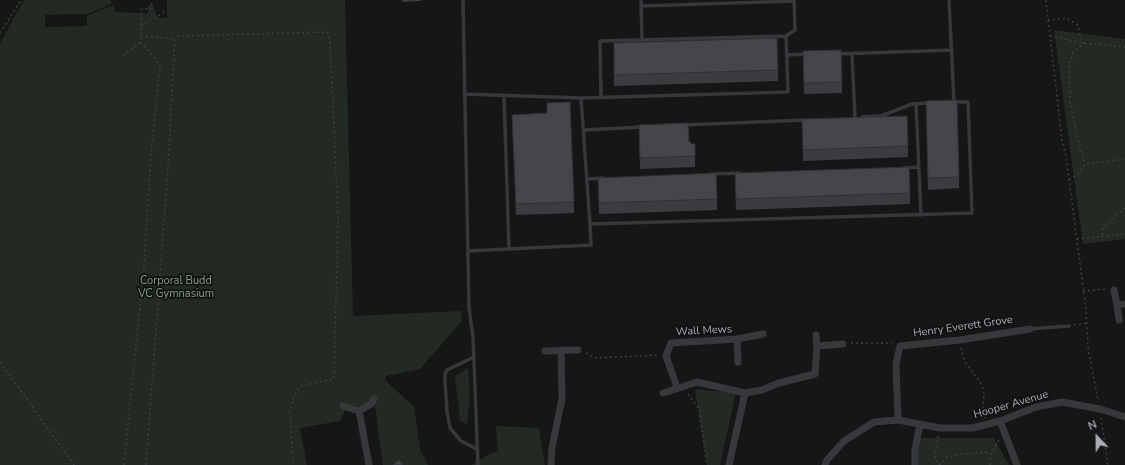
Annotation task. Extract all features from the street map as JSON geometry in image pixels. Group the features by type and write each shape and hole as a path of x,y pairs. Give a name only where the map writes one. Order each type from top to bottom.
{"street":[{"path":"1114,290 1119,320"},
{"path":"1117,305 1125,304"},
{"name":"Henry Everett Grove","path":"898,420 896,364 900,346 960,340 1030,329"},
{"path":"737,339 763,334"},
{"path":"663,393 697,382 745,393 762,390 779,383 815,374 817,346 816,335"},
{"name":"Wall Mews","path":"666,356 671,343 737,339 738,362"},
{"path":"817,346 843,344"},
{"path":"551,465 552,447 562,399 561,350"},
{"path":"545,351 578,350"},
{"path":"666,356 680,387"},
{"path":"729,465 745,393"},
{"path":"343,406 358,411 371,404 374,399"},
{"name":"Hooper Avenue","path":"825,465 827,460 844,441 874,422 898,420 940,428 972,428 1000,421 1036,407 1062,402 1100,409 1125,418"},
{"path":"358,411 369,465"},
{"path":"1000,421 1017,465"},
{"path":"915,465 915,450 920,424"}],"lane":[{"path":"463,0 469,308 474,357 478,465"},
{"path":"641,0 642,40"},
{"path":"601,97 600,41 786,36 794,30 794,0 641,6"},
{"path":"949,0 954,102"},
{"path":"464,94 581,98 788,92 786,36"},
{"path":"830,54 952,50"},
{"path":"787,55 809,54"},
{"path":"852,54 855,118"},
{"path":"504,96 509,249"},
{"path":"468,251 591,245 581,98"},
{"path":"590,224 972,213 968,102 946,102"},
{"path":"847,118 881,116 916,104 931,103"},
{"path":"916,104 921,215"},
{"path":"679,125 815,120"},
{"path":"584,130 647,127"},
{"path":"895,168 919,167"},
{"path":"705,175 745,173"},
{"path":"587,179 610,178"},
{"path":"1030,329 1069,326"},
{"path":"474,357 447,370 445,378 447,411 450,428 461,441 477,449"}],"path":[{"path":"0,33 21,0"},
{"path":"124,465 144,266 151,153 160,65 141,42 141,9 151,9 152,0"},
{"path":"1046,0 1062,140 1077,239 1087,323 1088,348 1100,409 1108,465"},
{"path":"141,26 166,12 163,10"},
{"path":"1048,20 1066,18 1078,25 1080,37 1084,43"},
{"path":"141,36 175,39 179,36 327,32 330,40 338,216 334,379 300,386 294,396 290,411 293,465"},
{"path":"1050,36 1084,43 1125,47"},
{"path":"146,465 168,166 175,39"},
{"path":"123,56 141,42"},
{"path":"1084,43 1073,53 1069,65 1070,101 1077,136 1086,164"},
{"path":"1069,180 1080,172 1086,164 1125,159"},
{"path":"1102,236 1102,228 1125,208"},
{"path":"1077,239 1125,234"},
{"path":"1083,291 1106,288 1114,290"},
{"path":"1069,326 1087,323"},
{"path":"960,340 965,362 980,382 984,391 983,408 987,424"},
{"path":"843,344 890,342 900,346"},
{"path":"578,350 596,358 666,356"},
{"path":"0,362 74,465"},
{"path":"680,387 698,409 707,465"},
{"path":"939,465 935,457 935,452 940,428"},
{"path":"990,465 991,454 1000,438"},
{"path":"939,465 942,460 955,455 986,452 991,454"}],"green space":[{"name":"Corporal Budd VC Gymnasium","path":"24,0 111,0 111,4 87,14 45,15 45,27 87,26 87,16 113,5 116,12 148,13 148,5 153,5 158,18 167,18 167,0 345,0 353,316 461,311 462,321 420,369 386,376 385,380 414,407 420,449 428,465 383,465 374,399 366,407 347,406 340,421 300,428 307,465 0,465 0,44"},
{"path":"1054,30 1125,39 1125,239 1083,244"},
{"path":"468,368 470,394 467,425 460,420 455,376"},
{"path":"695,389 736,393 720,465 707,465"},
{"path":"496,426 539,428 545,465 471,465 491,453 498,452"},
{"path":"921,438 994,438 1009,465 916,465"}],"building":[{"path":"777,38 778,70 614,75 614,43"},
{"path":"841,50 842,82 804,83 803,51"},
{"path":"957,100 959,177 928,178 926,101"},
{"path":"570,102 574,202 516,204 512,115 547,113 547,103"},
{"path":"907,116 908,146 803,150 802,119"},
{"path":"688,123 689,142 691,142 691,144 695,144 695,156 640,158 639,125"},
{"path":"909,167 910,193 736,199 735,173"},
{"path":"716,173 717,199 599,203 598,178"},
{"path":"399,460 403,465 393,465"}]}
